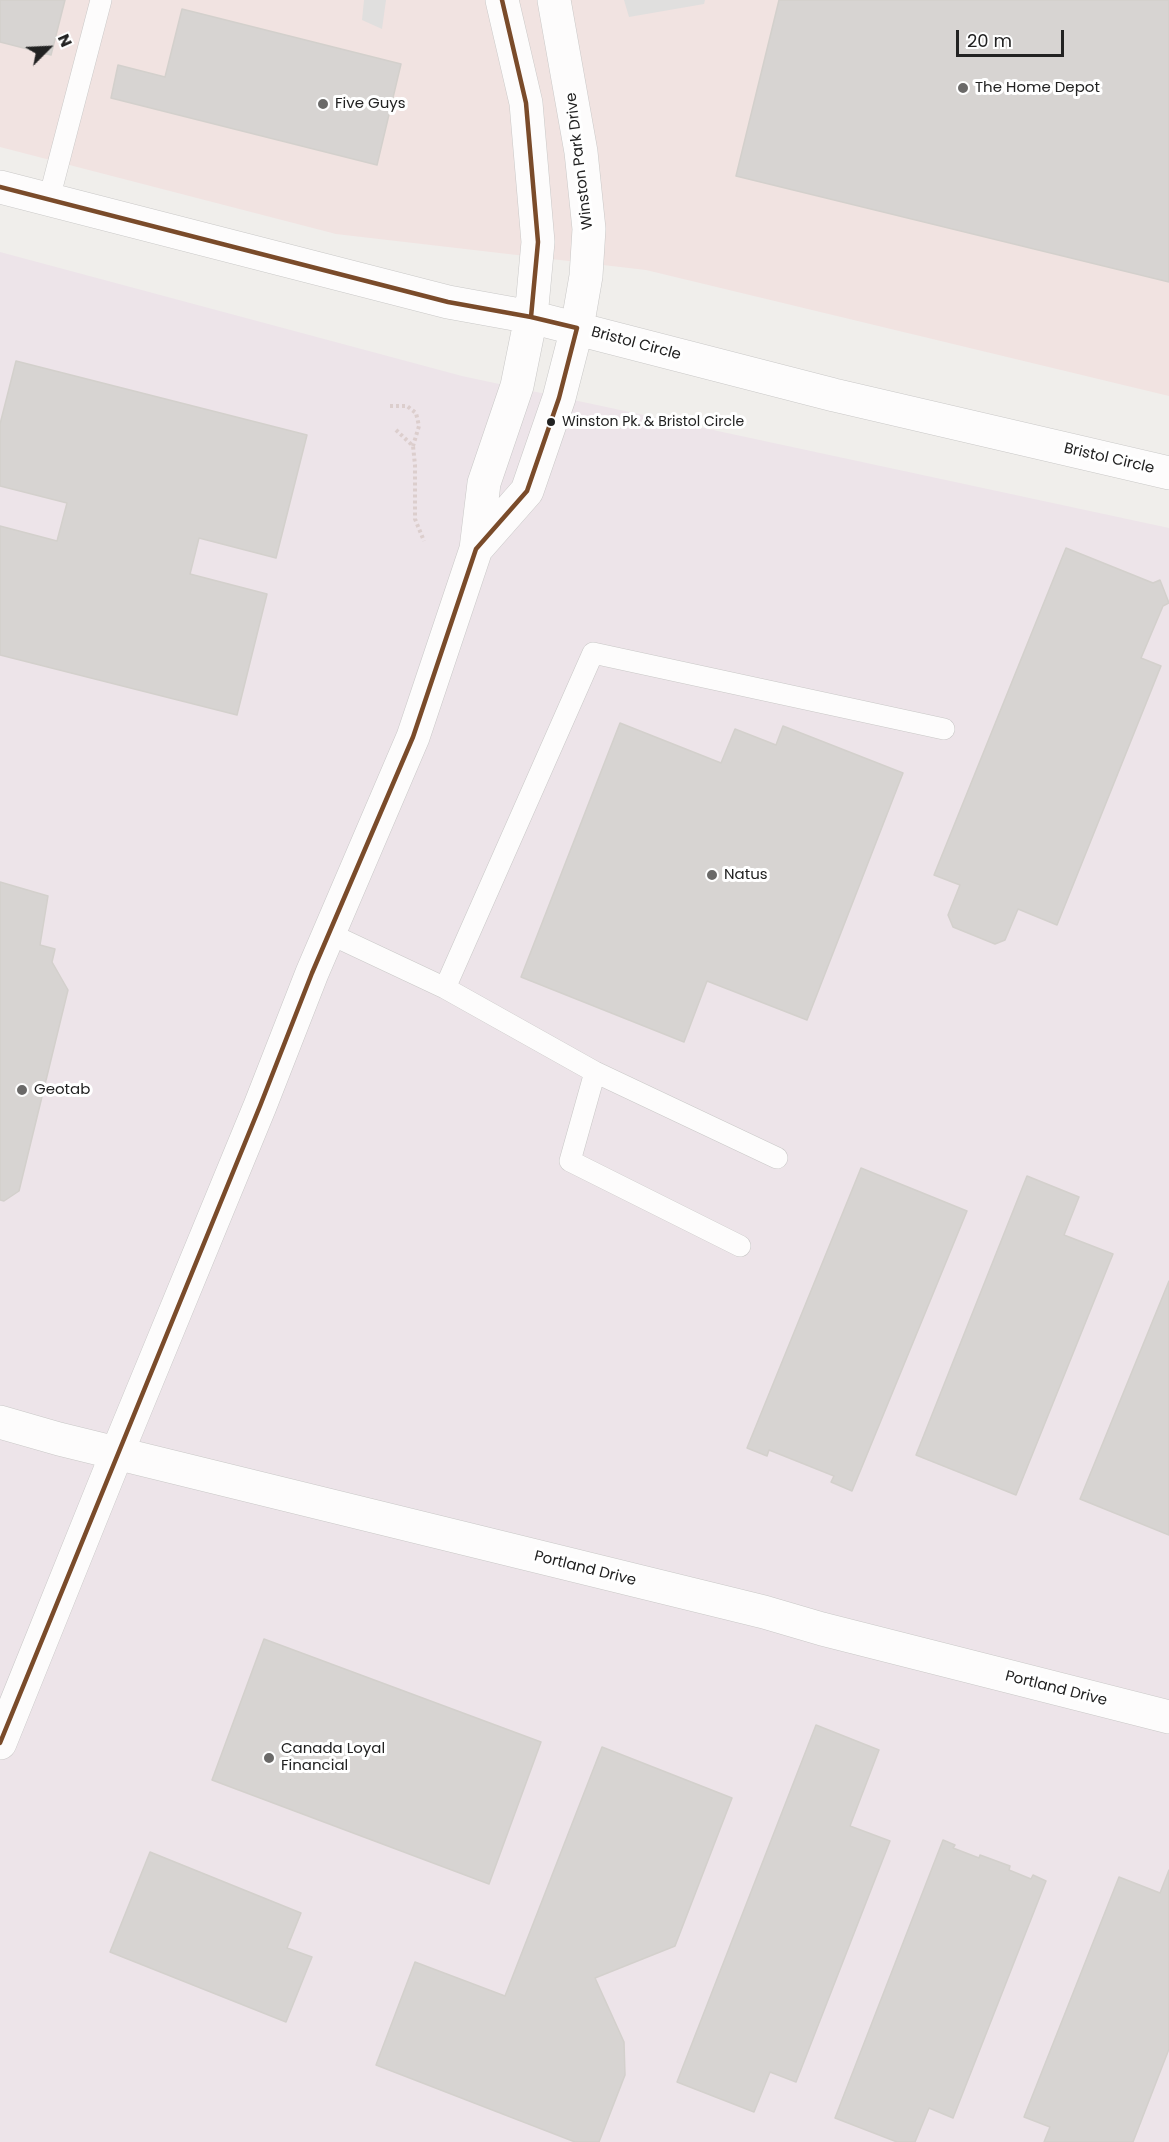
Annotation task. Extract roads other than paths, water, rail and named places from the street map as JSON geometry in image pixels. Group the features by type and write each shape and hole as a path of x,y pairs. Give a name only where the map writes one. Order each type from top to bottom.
{"street":[{"name":"Winston Park Drive","path":"0,1743 260,1106 328,933 413,737 476,549 484,483 514,399 531,317 537,242 526,103 502,0"},
{"name":"Winston Park Drive","path":"476,549 527,492 558,398 577,328 586,276 589,229 580,141 554,0"},
{"name":"Bristol Circle","path":"0,187 448,302 531,317 834,395 1169,473"},
{"name":"Portland Drive","path":"0,1422 117,1453 764,1612 822,1629 1169,1717"}],"lane":[{"path":"49,199 101,0"},
{"path":"445,988 593,653 944,729"},
{"path":"328,933 445,988 595,1072 777,1158"},
{"path":"595,1072 570,1161 740,1246"}],"place":[{"name":"The Home Depot","path":"963,88"},
{"name":"Five Guys","path":"323,104"},
{"name":"Winston Pk. & Bristol Circle","path":"551,422"},
{"name":"Natus","path":"712,875"},
{"name":"Geotab","path":"22,1090"},
{"name":"Canada Loyal Financial","path":"269,1758"}]}
